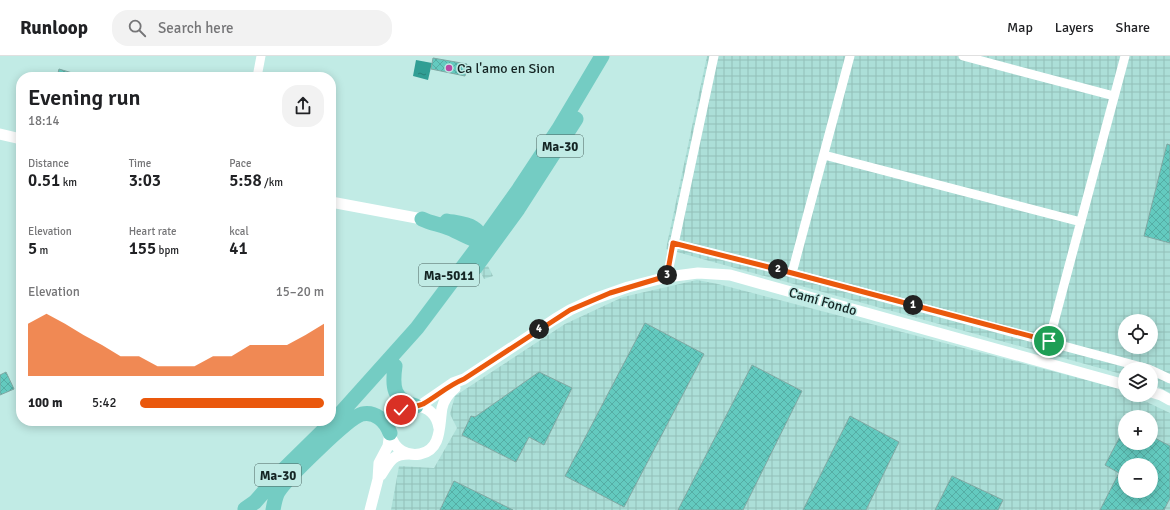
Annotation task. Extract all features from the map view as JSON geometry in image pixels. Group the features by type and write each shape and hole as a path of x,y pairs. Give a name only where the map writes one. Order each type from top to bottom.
{"highway":[{"path":"478,246 558,130 602,56"},
{"name":"Ma-30","path":"336,417 361,392 410,336 427,321 502,232 538,181 588,100 613,56"},
{"path":"478,246 492,236 530,183 568,124 588,100"},
{"path":"459,227 489,220 498,215 506,207"},
{"path":"422,219 434,219 459,227 475,229 479,232 478,246"},
{"name":"Ma-5011","path":"427,321 436,293 462,258 462,245 458,236 459,227"},
{"name":"Ma-30","path":"273,510 275,500 282,488 334,435 345,420 395,366 478,246"},
{"path":"395,366 393,382 397,395 406,402 416,406"},
{"path":"334,435 358,416 367,414 374,415 381,419 387,426 390,433"},
{"name":"Ma-30","path":"244,510 255,502 282,471 327,426"},
{"name":"Ma-30","path":"244,510 252,508 262,510"}],"street":[{"path":"258,72 261,56"},
{"path":"667,276 714,56"},
{"path":"792,273 850,56"},
{"path":"963,56 985,59 1114,96"},
{"path":"1049,341 1125,56"},
{"path":"0,134 16,138"},
{"path":"824,155 1081,222"},
{"path":"336,203 422,219"},
{"path":"673,243 792,273 1125,362"},
{"name":"Camí Fondo","path":"464,379 570,310 610,293 667,276 698,273 730,275 1118,383"},
{"path":"1158,373 1170,379"},
{"path":"370,509 378,479 379,463 388,446 392,422 398,412 408,407 421,405 453,383 464,379"},
{"path":"378,479 391,460 399,455 426,452 435,443 439,431 442,408 445,399 449,393 464,379"},
{"path":"1158,394 1170,400"},
{"path":"416,406 431,412 436,419 439,431"},
{"path":"390,433 392,440 397,447 403,452 410,454"}],"shaded area":[{"path":"707,56 1170,56 1170,393 1158,387 1158,362 1118,362 1118,373 666,249"},
{"path":"488,266 493,276 484,279 479,269"},
{"path":"697,280 718,284 1117,388 1118,402 1147,402 1170,413 1170,510 391,510 399,466 434,468 457,428 450,414 455,396 565,324 623,297"}],"water":[{"path":"416,60 432,63 428,80 413,76"}],"building":[{"name":"Ca l'amo en Sion","path":"433,58 467,64 465,76 431,69"},
{"path":"59,69 69,72 58,72"},
{"path":"1167,144 1170,145 1170,243 1144,236"},
{"path":"645,323 704,354 624,507 565,476"},
{"path":"752,365 802,391 743,510 678,510"},
{"path":"6,372 14,389 0,395 0,375"},
{"path":"539,372 572,388 544,445 529,437 516,462 462,435 471,416 475,417"},
{"path":"850,416 899,442 866,510 803,510"},
{"path":"1118,440 1118,450 1158,450 1158,440 1170,446 1170,498 1164,510 1100,510 1118,475 1118,498 1158,498 1158,458 1118,458 1118,472 1105,465"},
{"path":"952,476 1003,500 998,510 935,510"},
{"path":"454,481 513,510 440,510"}],"place":[{"name":"Ca l'amo en Sion","path":"449,68"}],"route":[{"path":"401,410 411,406 421,405 453,383 464,379 570,310 610,293 667,276 673,243 1049,341"}]}
